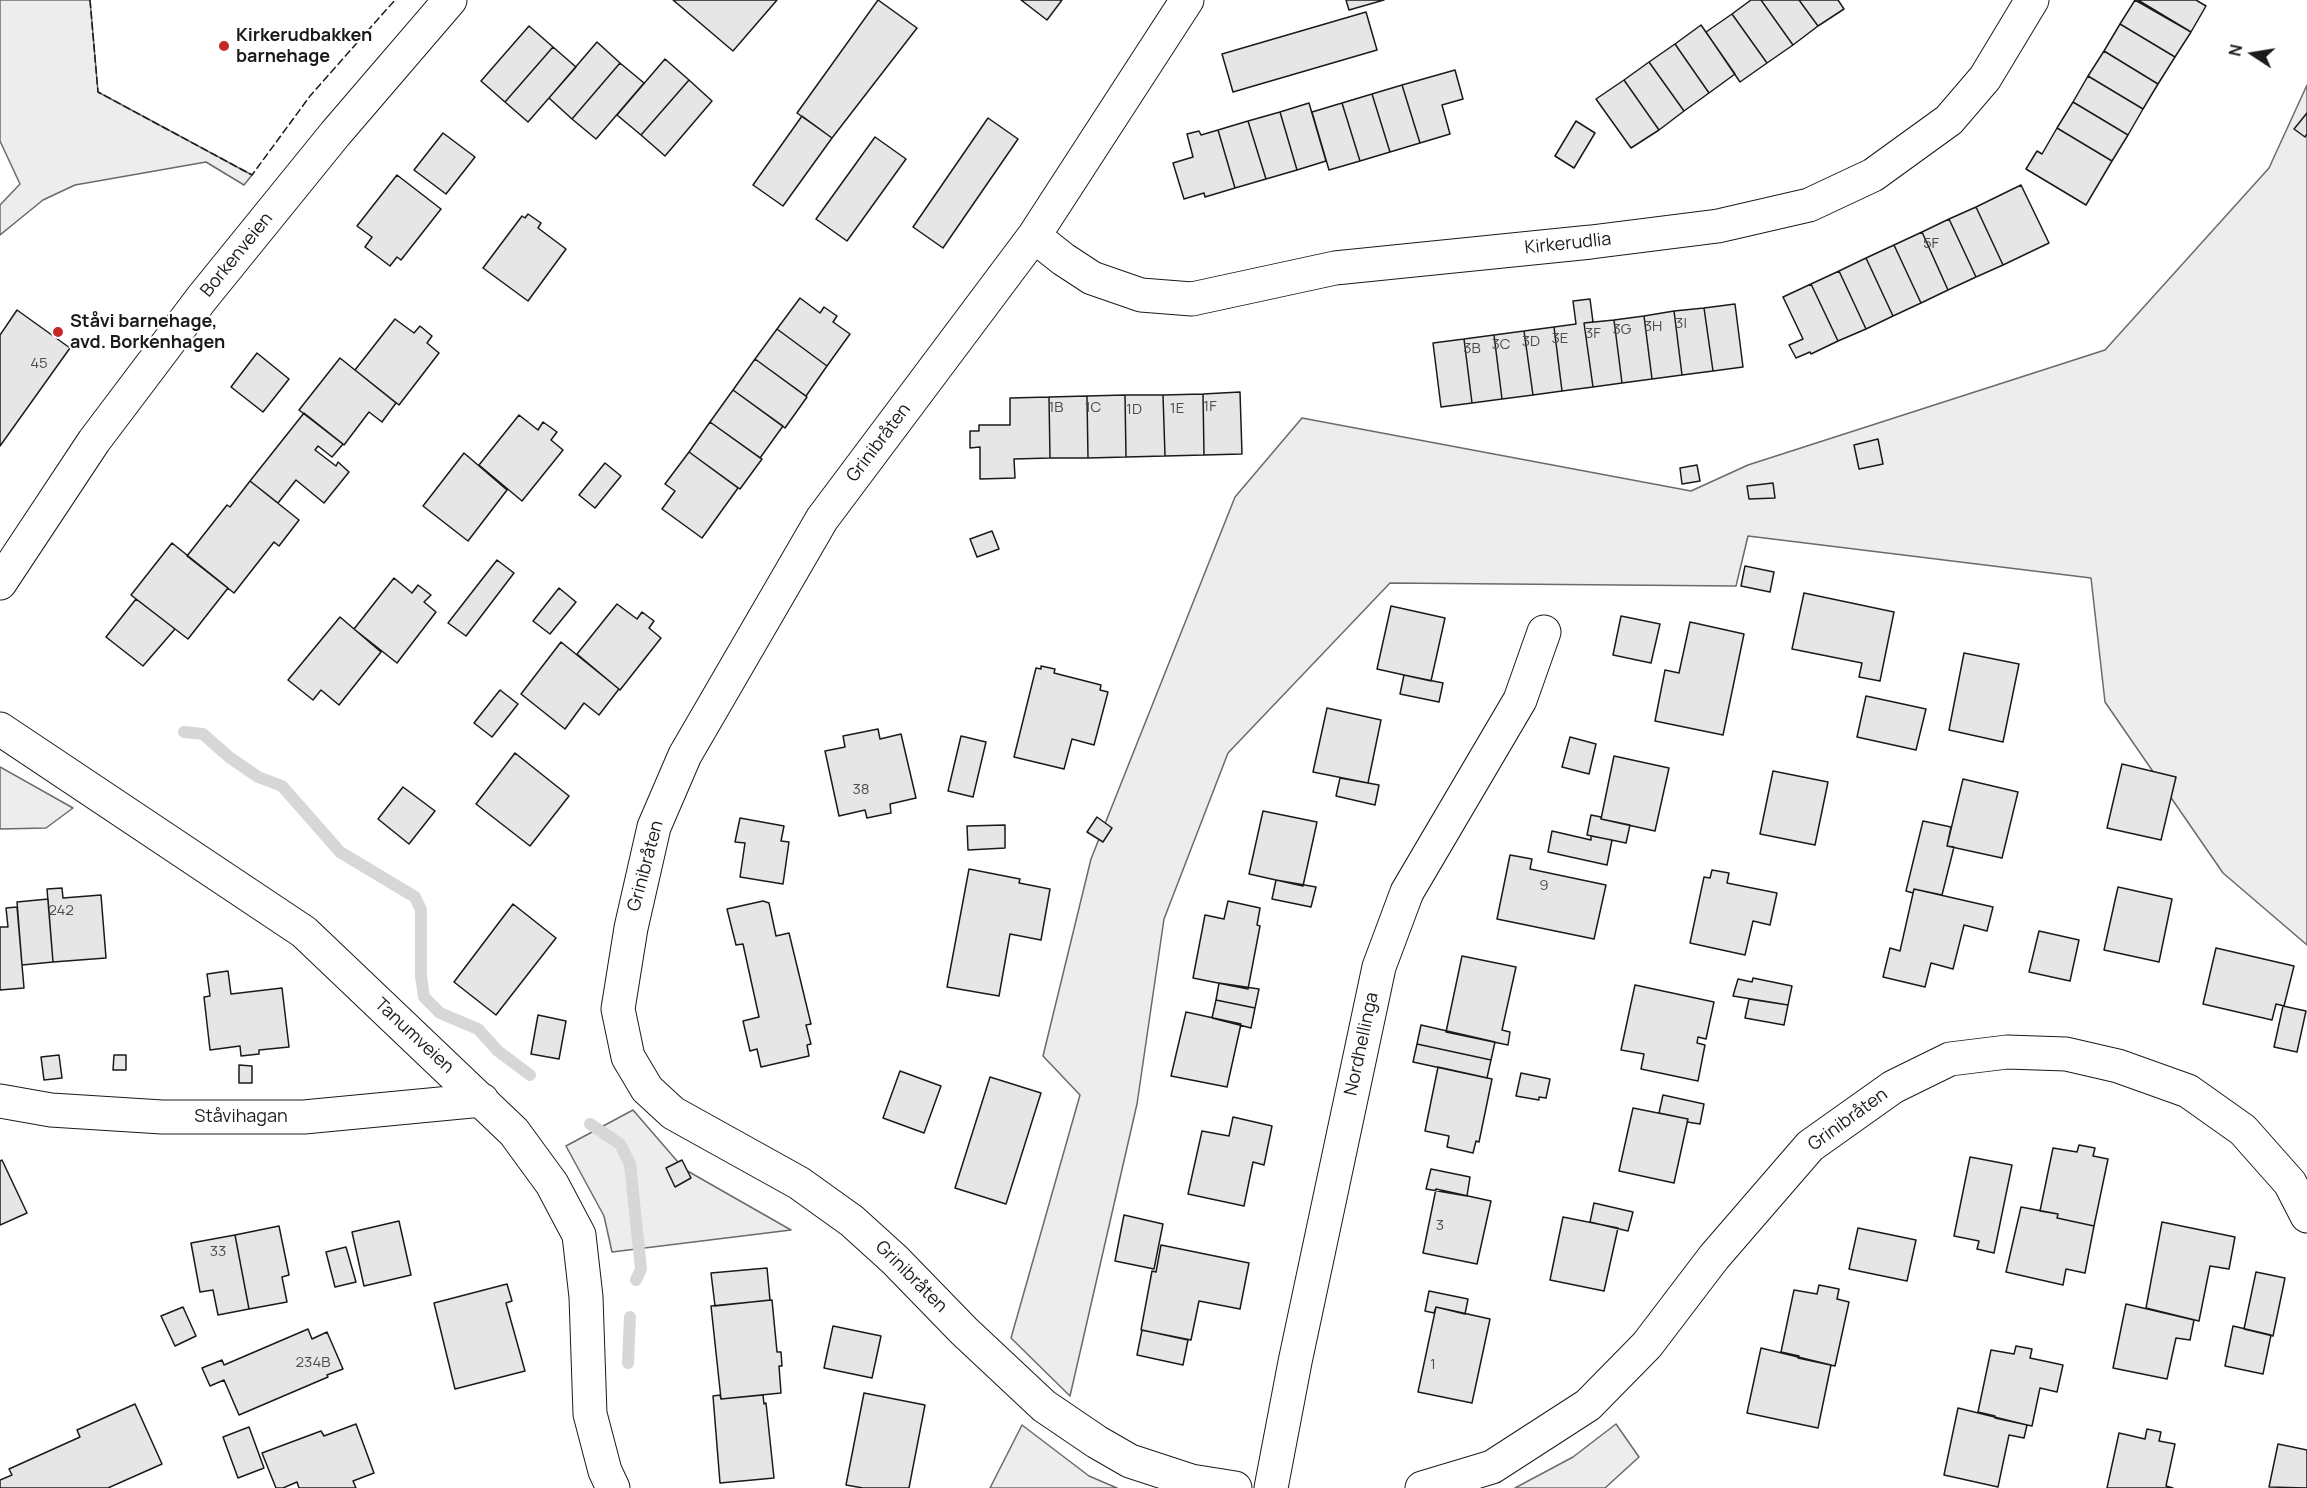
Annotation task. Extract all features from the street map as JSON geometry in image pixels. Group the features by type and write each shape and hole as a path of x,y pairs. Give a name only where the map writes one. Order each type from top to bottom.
{"street":[{"name":"Borkenveien","path":"0,583 94,441 202,298 335,134 450,0"},
{"name":"Grinibråten","path":"1187,0 1034,236 822,519 685,755 654,827 631,928 618,1009 628,1057 647,1089 674,1113 799,1183 852,1221 896,1260 964,1331 1044,1406 1130,1461 1191,1481 1235,1488"},
{"name":"Kirkerudlia","path":"1034,236 1092,279 1141,295 1192,299 1335,268 1591,242 1718,226 1809,205 1873,175 1949,120 1985,78 2032,0"},
{"name":"Nordhellinga","path":"1271,1488 1295,1362 1379,967 1407,892 1520,700 1544,632"},
{"name":"Tanumveien","path":"0,729 304,932 514,1132 552,1184 579,1235 586,1297 590,1414 605,1471 613,1488"},
{"name":"Grinibråten","path":"1422,1488 1492,1467 1588,1405 1647,1345 1714,1257 1809,1146 1893,1087 1950,1059 2007,1052 2066,1054 2118,1066 2188,1091 2242,1130 2290,1183 2307,1216"},
{"name":"Ståvihagan","path":"0,1101 51,1110 162,1117 304,1117 482,1100"}],"shaded area":[{"path":"0,0 90,0 98,92 252,175 244,185 206,162 75,185 43,200 0,235 0,205 20,184 0,141"},
{"path":"2307,85 2307,945 2223,873 2105,702 2091,578 1748,536 1736,586 1390,583 1228,753 1164,919 1137,1104 1070,1396 1011,1338 1080,1095 1043,1056 1091,859 1235,497 1302,418 1691,491 1748,465 2105,350 2269,168"},
{"path":"0,767 73,808 46,828 0,829"},
{"path":"633,1110 684,1169 791,1230 612,1252 604,1216 566,1146"},
{"path":"1616,1424 1639,1457 1605,1488 1515,1488 1573,1457"},
{"path":"1022,1425 1089,1476 1117,1488 990,1488"}],"building":[{"path":"673,0 777,0 733,51"},
{"path":"878,0 917,28 832,138 797,113"},
{"path":"1021,0 1062,0 1047,20"},
{"path":"1346,0 1384,0 1349,10"},
{"path":"1751,0 1761,0 1793,45 1767,63 1732,14"},
{"path":"1761,0 1799,0 1818,26 1793,45"},
{"path":"1799,0 1838,0 1844,9 1818,26"},
{"path":"2135,0 2191,32 2175,57 2120,24"},
{"path":"2138,0 2196,0 2206,6 2191,32"},
{"path":"1366,12 1377,50 1233,92 1222,54"},
{"path":"1732,14 1767,63 1740,82 1706,32"},
{"path":"2120,24 2175,57 2158,84 2104,51"},
{"path":"1701,25 1735,74 1709,93 1675,44"},
{"path":"529,26 553,47 505,102 481,81"},
{"path":"597,42 620,63 572,119 549,98"},
{"path":"1675,44 1709,93 1684,111 1649,62"},
{"path":"553,47 576,67 528,122 505,102"},
{"path":"2104,51 2158,84 2143,109 2088,76"},
{"path":"665,59 689,80 641,135 617,115"},
{"path":"1649,62 1684,111 1659,130 1624,80"},
{"path":"620,63 644,83 596,139 572,119"},
{"path":"1455,70 1463,99 1442,105 1450,134 1420,143 1402,85"},
{"path":"2088,76 2143,109 2128,135 2073,102"},
{"path":"689,80 712,101 665,156 641,135"},
{"path":"1624,80 1659,130 1631,148 1596,99"},
{"path":"1402,85 1420,143 1390,152 1372,94"},
{"path":"1372,94 1390,152 1360,161 1342,103"},
{"path":"2073,102 2128,135 2112,161 2057,128"},
{"path":"1309,103 1326,161 1297,170 1280,112"},
{"path":"1342,103 1360,161 1329,170 1312,112"},
{"path":"1280,112 1297,170 1266,179 1248,121"},
{"path":"2307,113 2307,134 2305,137 2294,129"},
{"path":"802,116 832,138 783,206 753,185"},
{"path":"988,118 1018,139 943,248 913,227"},
{"path":"1248,121 1266,179 1235,188 1218,130"},
{"path":"1576,121 1595,133 1574,168 1555,156"},
{"path":"2057,128 2112,161 2086,205 2026,169 2037,151 2042,154"},
{"path":"1218,130 1235,188 1205,197 1204,193 1184,199 1173,163 1193,157 1187,134 1199,131 1201,135"},
{"path":"443,133 475,157 446,194 414,170"},
{"path":"875,137 906,159 847,241 816,219"},
{"path":"397,175 441,209 401,260 397,257 390,266 365,247 372,237 357,226"},
{"path":"2021,185 2049,243 2003,265 1976,207"},
{"path":"1976,207 2003,265 1976,277 1949,219"},
{"path":"528,214 541,223 538,228 566,249 528,301 483,268 522,216 525,218"},
{"path":"1949,219 1976,277 1948,290 1922,232"},
{"path":"1922,232 1948,290 1921,303 1894,245"},
{"path":"1894,245 1921,303 1893,316 1866,258"},
{"path":"1866,258 1893,316 1866,329 1839,271"},
{"path":"1839,271 1866,329 1838,341 1811,284"},
{"path":"1811,284 1838,341 1811,354 1810,352 1796,358 1789,345 1803,339 1783,297"},
{"path":"800,298 820,313 824,307 837,316 833,322 850,334 827,366 777,329"},
{"path":"1590,299 1593,322 1584,323 1593,387 1562,391 1554,327 1576,324 1573,301"},
{"path":"1735,304 1743,367 1713,371 1704,308"},
{"path":"1704,308 1713,371 1682,375 1674,311"},
{"path":"17,310 70,348 0,446 0,335"},
{"path":"1674,311 1682,375 1652,379 1644,316"},
{"path":"1644,316 1652,379 1622,383 1614,320"},
{"path":"395,319 414,333 420,326 432,336 427,343 439,353 399,405 355,370"},
{"path":"1614,320 1622,383 1593,387 1584,323"},
{"path":"1554,327 1562,391 1533,395 1524,331"},
{"path":"777,329 827,366 806,396 755,359"},
{"path":"1524,331 1533,395 1502,399 1494,335"},
{"path":"1494,335 1502,399 1472,403 1464,339"},
{"path":"1464,339 1472,403 1441,407 1433,343"},
{"path":"257,353 289,379 263,412 231,387"},
{"path":"340,358 396,403 382,422 369,412 344,445 299,410"},
{"path":"755,359 807,397 785,428 733,390"},
{"path":"733,390 783,426 760,458 710,422"},
{"path":"1240,392 1242,454 1204,455 1203,394"},
{"path":"1203,394 1204,455 1165,456 1163,395"},
{"path":"1125,395 1163,395 1165,456 1126,457"},
{"path":"1125,395 1126,457 1088,458 1087,396"},
{"path":"1087,396 1088,458 1050,458 1049,397"},
{"path":"1049,397 1050,458 1014,459 1015,478 980,479 980,447 970,448 970,431 979,431 979,425 1010,425 1010,398"},
{"path":"304,413 343,444 332,457 318,446 315,450 336,466 338,462 349,472 324,503 296,480 278,503 250,481"},
{"path":"519,415 538,430 543,422 557,432 551,440 563,450 522,501 479,465"},
{"path":"710,422 762,459 740,489 689,452"},
{"path":"1878,439 1883,464 1859,469 1854,445"},
{"path":"689,452 738,488 702,538 662,509 675,491 665,484"},
{"path":"464,453 507,490 468,541 423,506"},
{"path":"605,463 621,476 595,508 579,495"},
{"path":"1697,465 1700,481 1682,484 1680,468"},
{"path":"250,481 299,520 279,546 274,542 234,593 187,556 227,505 230,507"},
{"path":"1773,483 1775,498 1749,499 1747,486"},
{"path":"992,531 999,549 977,557 970,539"},
{"path":"172,543 228,588 188,639 131,595"},
{"path":"497,560 514,573 466,636 448,623"},
{"path":"1745,566 1774,572 1770,592 1741,586"},
{"path":"394,578 412,593 418,585 431,595 424,602 436,612 397,663 354,629"},
{"path":"559,588 576,602 550,634 533,621"},
{"path":"1804,593 1894,612 1880,681 1859,677 1862,663 1792,649"},
{"path":"136,599 175,629 143,666 106,637"},
{"path":"617,604 637,619 642,612 654,621 649,628 661,638 620,690 577,654"},
{"path":"1391,606 1445,618 1431,681 1377,669"},
{"path":"1621,616 1660,624 1651,663 1613,655"},
{"path":"340,617 381,652 339,705 321,690 313,700 288,680"},
{"path":"1690,622 1744,634 1723,735 1655,721 1665,670 1679,673"},
{"path":"561,642 619,689 599,715 584,703 565,729 521,694"},
{"path":"1964,653 2019,664 2003,742 1949,730"},
{"path":"1041,666 1055,669 1054,673 1101,685 1100,690 1108,692 1094,745 1072,739 1064,769 1014,757 1036,668 1041,669"},
{"path":"1404,675 1443,683 1439,702 1400,694"},
{"path":"500,690 518,704 492,737 474,723"},
{"path":"1866,696 1926,709 1916,750 1857,737"},
{"path":"1327,708 1381,720 1368,783 1313,772"},
{"path":"878,729 880,739 901,734 916,798 890,804 891,813 867,818 865,810 839,816 825,751 845,747 843,736"},
{"path":"961,736 986,742 973,797 948,791"},
{"path":"1570,737 1596,744 1589,774 1562,767"},
{"path":"515,753 569,796 530,846 476,804"},
{"path":"1614,756 1669,768 1655,831 1601,819"},
{"path":"2122,764 2176,777 2161,840 2107,828"},
{"path":"1773,771 1828,782 1815,845 1760,834"},
{"path":"1340,778 1379,785 1375,805 1336,796"},
{"path":"1963,779 2018,792 2002,858 1947,846"},
{"path":"403,787 435,811 409,844 378,819"},
{"path":"1263,811 1317,822 1303,886 1249,874"},
{"path":"1591,815 1630,825 1626,843 1587,835"},
{"path":"1097,817 1112,828 1103,842 1087,832"},
{"path":"740,818 784,826 781,841 789,842 783,884 740,877 745,843 735,842"},
{"path":"1923,821 1951,827 1947,846 1954,847 1942,895 1914,889 1913,893 1906,891"},
{"path":"1005,825 1005,848 968,850 967,826"},
{"path":"1552,831 1591,840 1591,836 1612,840 1607,865 1548,852"},
{"path":"1510,855 1532,859 1530,869 1606,885 1594,939 1497,919"},
{"path":"969,869 1020,879 1019,883 1050,889 1041,940 1010,934 999,996 947,987"},
{"path":"1712,870 1729,873 1727,883 1777,893 1770,925 1753,921 1745,955 1690,943 1704,877 1710,878"},
{"path":"1276,880 1316,887 1311,907 1272,899"},
{"path":"2118,887 2172,899 2159,962 2104,950"},
{"path":"62,888 63,898 101,895 106,958 53,962 47,889"},
{"path":"1914,889 1993,907 1987,931 1964,925 1953,969 1931,963 1925,987 1883,977 1890,948 1900,951"},
{"path":"48,899 53,962 22,965 17,902"},
{"path":"763,901 769,903 776,936 789,933 811,1024 806,1025 811,1044 807,1045 809,1056 761,1067 757,1049 750,1051 743,1021 759,1017 743,944 736,945 727,909"},
{"path":"1228,901 1260,908 1257,925 1260,926 1248,989 1193,978 1205,915 1224,919"},
{"path":"513,904 556,938 496,1015 454,982"},
{"path":"17,907 24,988 0,990 0,927 8,927 6,908"},
{"path":"2039,931 2079,940 2070,981 2029,972"},
{"path":"2216,948 2294,966 2284,1006 2276,1004 2272,1020 2203,1004"},
{"path":"1462,956 1516,967 1502,1030 1510,1032 1508,1045 1446,1032"},
{"path":"228,971 231,994 282,988 289,1047 259,1050 259,1054 241,1056 240,1046 210,1050 204,997 210,996 207,974"},
{"path":"1753,978 1792,986 1788,1005 1733,996 1738,979 1752,982"},
{"path":"1219,983 1259,989 1255,1008 1216,1000"},
{"path":"1635,985 1714,1002 1706,1039 1698,1037 1697,1043 1705,1045 1698,1081 1641,1069 1644,1054 1621,1050"},
{"path":"1749,999 1788,1005 1784,1025 1745,1018"},
{"path":"1216,1000 1255,1008 1251,1028 1212,1018"},
{"path":"2283,1006 2306,1011 2297,1052 2274,1047"},
{"path":"1186,1012 1241,1024 1227,1087 1171,1076"},
{"path":"538,1015 566,1021 559,1059 531,1054"},
{"path":"1421,1025 1495,1042 1491,1060 1417,1044"},
{"path":"1417,1044 1491,1060 1487,1078 1413,1062"},
{"path":"59,1055 62,1078 44,1080 41,1057"},
{"path":"114,1055 126,1055 126,1070 113,1070"},
{"path":"239,1065 252,1066 252,1083 239,1083"},
{"path":"1438,1067 1492,1079 1479,1142 1476,1141 1473,1153 1447,1147 1449,1136 1425,1131"},
{"path":"900,1071 941,1086 924,1133 883,1118"},
{"path":"1521,1073 1550,1079 1546,1098 1539,1097 1539,1100 1516,1096"},
{"path":"990,1077 1041,1093 1006,1204 955,1188"},
{"path":"1663,1095 1704,1104 1700,1124 1659,1113"},
{"path":"1633,1108 1688,1119 1674,1183 1619,1171"},
{"path":"1233,1117 1272,1126 1264,1165 1253,1162 1244,1206 1188,1194 1202,1131 1229,1136"},
{"path":"2079,1145 2095,1148 2093,1156 2108,1159 2094,1226 2057,1218 2058,1214 2040,1211 2053,1148 2077,1152"},
{"path":"1970,1157 2012,1165 1994,1253 1977,1249 1979,1241 1954,1236"},
{"path":"2,1160 27,1213 0,1225 0,1161"},
{"path":"682,1160 691,1178 675,1187 666,1168"},
{"path":"1431,1169 1470,1177 1467,1196 1426,1189"},
{"path":"1436,1189 1491,1201 1477,1264 1423,1253"},
{"path":"1594,1203 1633,1212 1628,1231 1590,1222"},
{"path":"2021,1207 2058,1214 2057,1218 2094,1226 2085,1273 2066,1269 2063,1285 2006,1272"},
{"path":"1124,1215 1163,1224 1154,1269 1115,1261"},
{"path":"1563,1217 1618,1228 1604,1291 1550,1280"},
{"path":"399,1221 411,1275 364,1286 352,1232"},
{"path":"2162,1222 2235,1237 2229,1269 2210,1266 2199,1321 2146,1308"},
{"path":"279,1226 289,1275 282,1277 287,1302 249,1309 235,1235"},
{"path":"1858,1228 1916,1240 1907,1281 1849,1269"},
{"path":"235,1235 249,1309 218,1315 213,1290 200,1292 191,1243"},
{"path":"1161,1245 1249,1263 1240,1309 1199,1301 1191,1340 1141,1330 1152,1271 1156,1272"},
{"path":"346,1247 356,1282 335,1287 326,1252"},
{"path":"767,1268 770,1300 715,1306 711,1273"},
{"path":"2256,1272 2285,1278 2273,1336 2244,1329"},
{"path":"507,1284 512,1301 506,1303 525,1371 455,1389 434,1303"},
{"path":"1819,1285 1839,1289 1837,1299 1849,1302 1835,1366 1781,1352 1794,1290 1817,1294"},
{"path":"1429,1291 1468,1299 1465,1314 1436,1307 1434,1313 1425,1311"},
{"path":"772,1300 777,1352 781,1352 782,1366 779,1366 781,1393 721,1399 711,1306"},
{"path":"2126,1304 2194,1320 2190,1340 2176,1338 2167,1379 2113,1368"},
{"path":"183,1307 196,1336 175,1346 161,1316"},
{"path":"1436,1307 1490,1319 1472,1403 1418,1392"},
{"path":"833,1326 881,1336 872,1378 824,1368"},
{"path":"2233,1326 2271,1335 2263,1374 2225,1366"},
{"path":"308,1329 312,1339 327,1332 343,1369 239,1415 224,1380 210,1386 202,1368 222,1360 224,1365"},
{"path":"1142,1330 1188,1340 1183,1365 1137,1355"},
{"path":"2016,1346 2032,1349 2030,1358 2063,1365 2057,1392 2040,1388 2032,1426 1978,1412 1991,1350 2014,1354"},
{"path":"1761,1348 1831,1365 1818,1428 1747,1413"},
{"path":"864,1393 925,1405 909,1488 863,1488 846,1485"},
{"path":"720,1395 721,1399 763,1395 764,1404 766,1403 774,1478 720,1483 713,1396"},
{"path":"135,1404 162,1464 108,1488 0,1488 0,1480 12,1475 9,1469 80,1437 77,1430"},
{"path":"1958,1408 2027,1425 2024,1438 2009,1435 1998,1487 1944,1475"},
{"path":"356,1424 374,1473 353,1481 356,1488 299,1488 297,1482 283,1488 276,1488 262,1453 321,1431 324,1436"},
{"path":"249,1427 264,1468 238,1478 223,1437"},
{"path":"2147,1429 2161,1432 2159,1441 2175,1444 2166,1486 2173,1488 2107,1488 2119,1433 2145,1439"},
{"path":"2278,1444 2307,1450 2307,1488 2269,1487"}],"waterway":[{"path":"184,732 203,734 229,757 258,777 282,786 340,852 415,897 421,910 421,976 424,997 440,1013 478,1029 498,1051 530,1075"},
{"path":"590,1124 620,1144 630,1164 641,1269 636,1280"},
{"path":"628,1363 630,1317"}],"fence":[{"path":"90,0 98,92 252,175 310,96 395,0"}],"place":[{"name":"Kirkerudbakken barnehage","path":"224,46"},
{"name":"Ståvi barnehage, avd. Borkenhagen","path":"58,332"}]}
